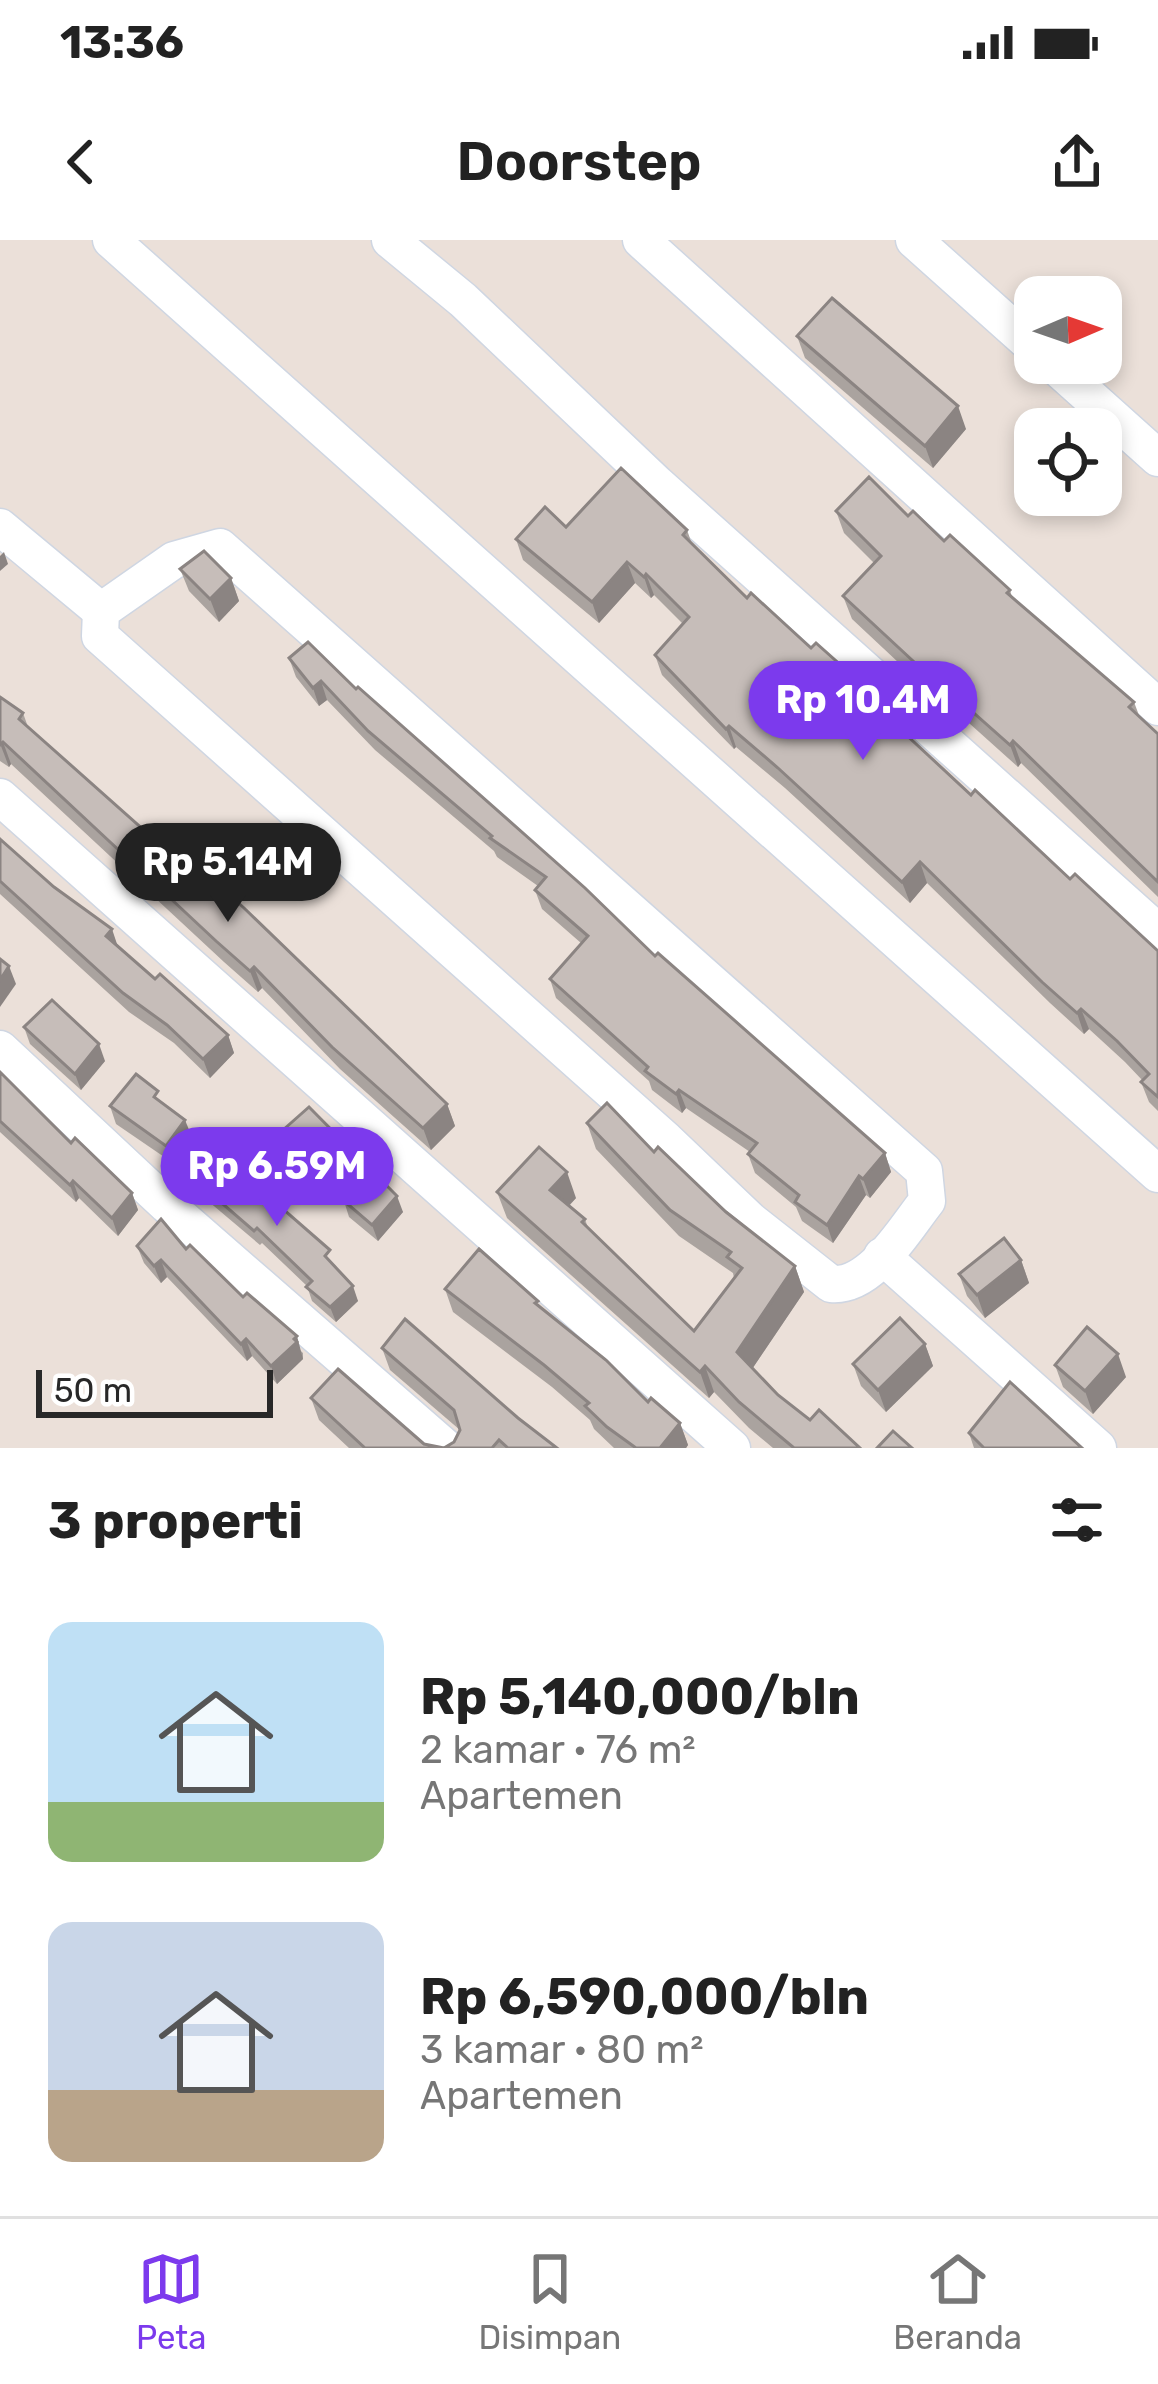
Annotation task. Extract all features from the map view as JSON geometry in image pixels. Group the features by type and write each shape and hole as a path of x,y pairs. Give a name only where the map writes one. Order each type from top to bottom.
{"street":[{"path":"111,240 1158,1174"},
{"path":"390,240 463,300 657,484 1158,932"},
{"path":"641,240 1158,707"},
{"path":"914,240 1014,329"},
{"path":"1075,384 1158,458"},
{"path":"0,527 101,611"},
{"path":"220,547 924,1171 927,1201 882,1256 850,1283 831,1284 751,1221 100,636 101,611 174,560 220,547"},
{"path":"0,796 732,1448"},
{"path":"0,1049 167,1205 446,1448"},
{"path":"882,1256 1098,1448"}],"building":[{"path":"832,298 958,406 925,446 797,336"},
{"path":"621,468 687,530 683,535 747,598 751,593 811,648 816,643 873,704 971,795 975,790 1070,879 1075,874 1158,951 1158,1097 1141,1082 1149,1074 1117,1041 1042,982 920,862 902,882 778,768 729,726 726,729 655,655 689,617 646,574 644,577 627,562 592,602 516,539 545,507 566,527"},
{"path":"869,477 908,516 913,511 944,541 950,535 1010,590 1007,593 1134,702 1129,707 1158,734 1158,882 1013,741 1010,745 941,684 937,689 843,596 881,556 836,511"},
{"path":"204,551 231,578 210,599 180,569"},
{"path":"308,642 655,956 658,953 885,1153 863,1179 859,1176 827,1225 795,1202 799,1195 748,1154 757,1143 645,1071 648,1067 550,979 588,936 535,890 546,877 490,838 368,731 321,681 313,688 289,658"},
{"path":"0,697 23,713 19,719 172,855 244,908 447,1104 423,1128 332,1047 254,967 250,971 3,742 0,745"},
{"path":"0,839 112,929 106,936 155,979 160,974 228,1035 203,1059 123,993 0,881"},
{"path":"0,959 9,966 0,980"},
{"path":"52,1000 99,1044 75,1074 24,1027"},
{"path":"0,1072 71,1143 75,1138 132,1193 112,1218 0,1121"},
{"path":"136,1074 158,1091 154,1097 185,1120 166,1146 110,1106"},
{"path":"607,1103 654,1152 658,1147 726,1212 795,1266 737,1352 810,1420 819,1410 860,1448 794,1448 705,1366 700,1372 497,1192 539,1147 567,1172 550,1190 585,1219 582,1222 694,1331 742,1268 727,1257 731,1252 670,1210 587,1123"},
{"path":"309,1107 397,1196 372,1225 344,1201 352,1191 309,1145 302,1151 283,1130"},
{"path":"221,1155 330,1250 325,1256 353,1286 330,1307 306,1287 312,1281 257,1228 254,1231 202,1186 202,1176"},
{"path":"161,1219 186,1249 190,1245 243,1297 247,1293 297,1336 297,1342 271,1366 246,1339 241,1344 161,1260 154,1266 137,1246"},
{"path":"1004,1238 1021,1260 977,1295 959,1274"},
{"path":"479,1249 648,1402 651,1398 680,1423 660,1448 636,1448 607,1427 585,1406 589,1403 445,1289"},
{"path":"900,1318 925,1344 878,1390 853,1364"},
{"path":"405,1319 557,1448 508,1448 499,1440 492,1448 444,1448 460,1430 454,1410 382,1348"},
{"path":"1087,1327 1118,1354 1085,1391 1055,1365"},
{"path":"338,1369 424,1444 444,1448 365,1448 311,1398"},
{"path":"1010,1382 1082,1448 984,1448 969,1433"},
{"path":"893,1431 912,1448 877,1448"}]}
